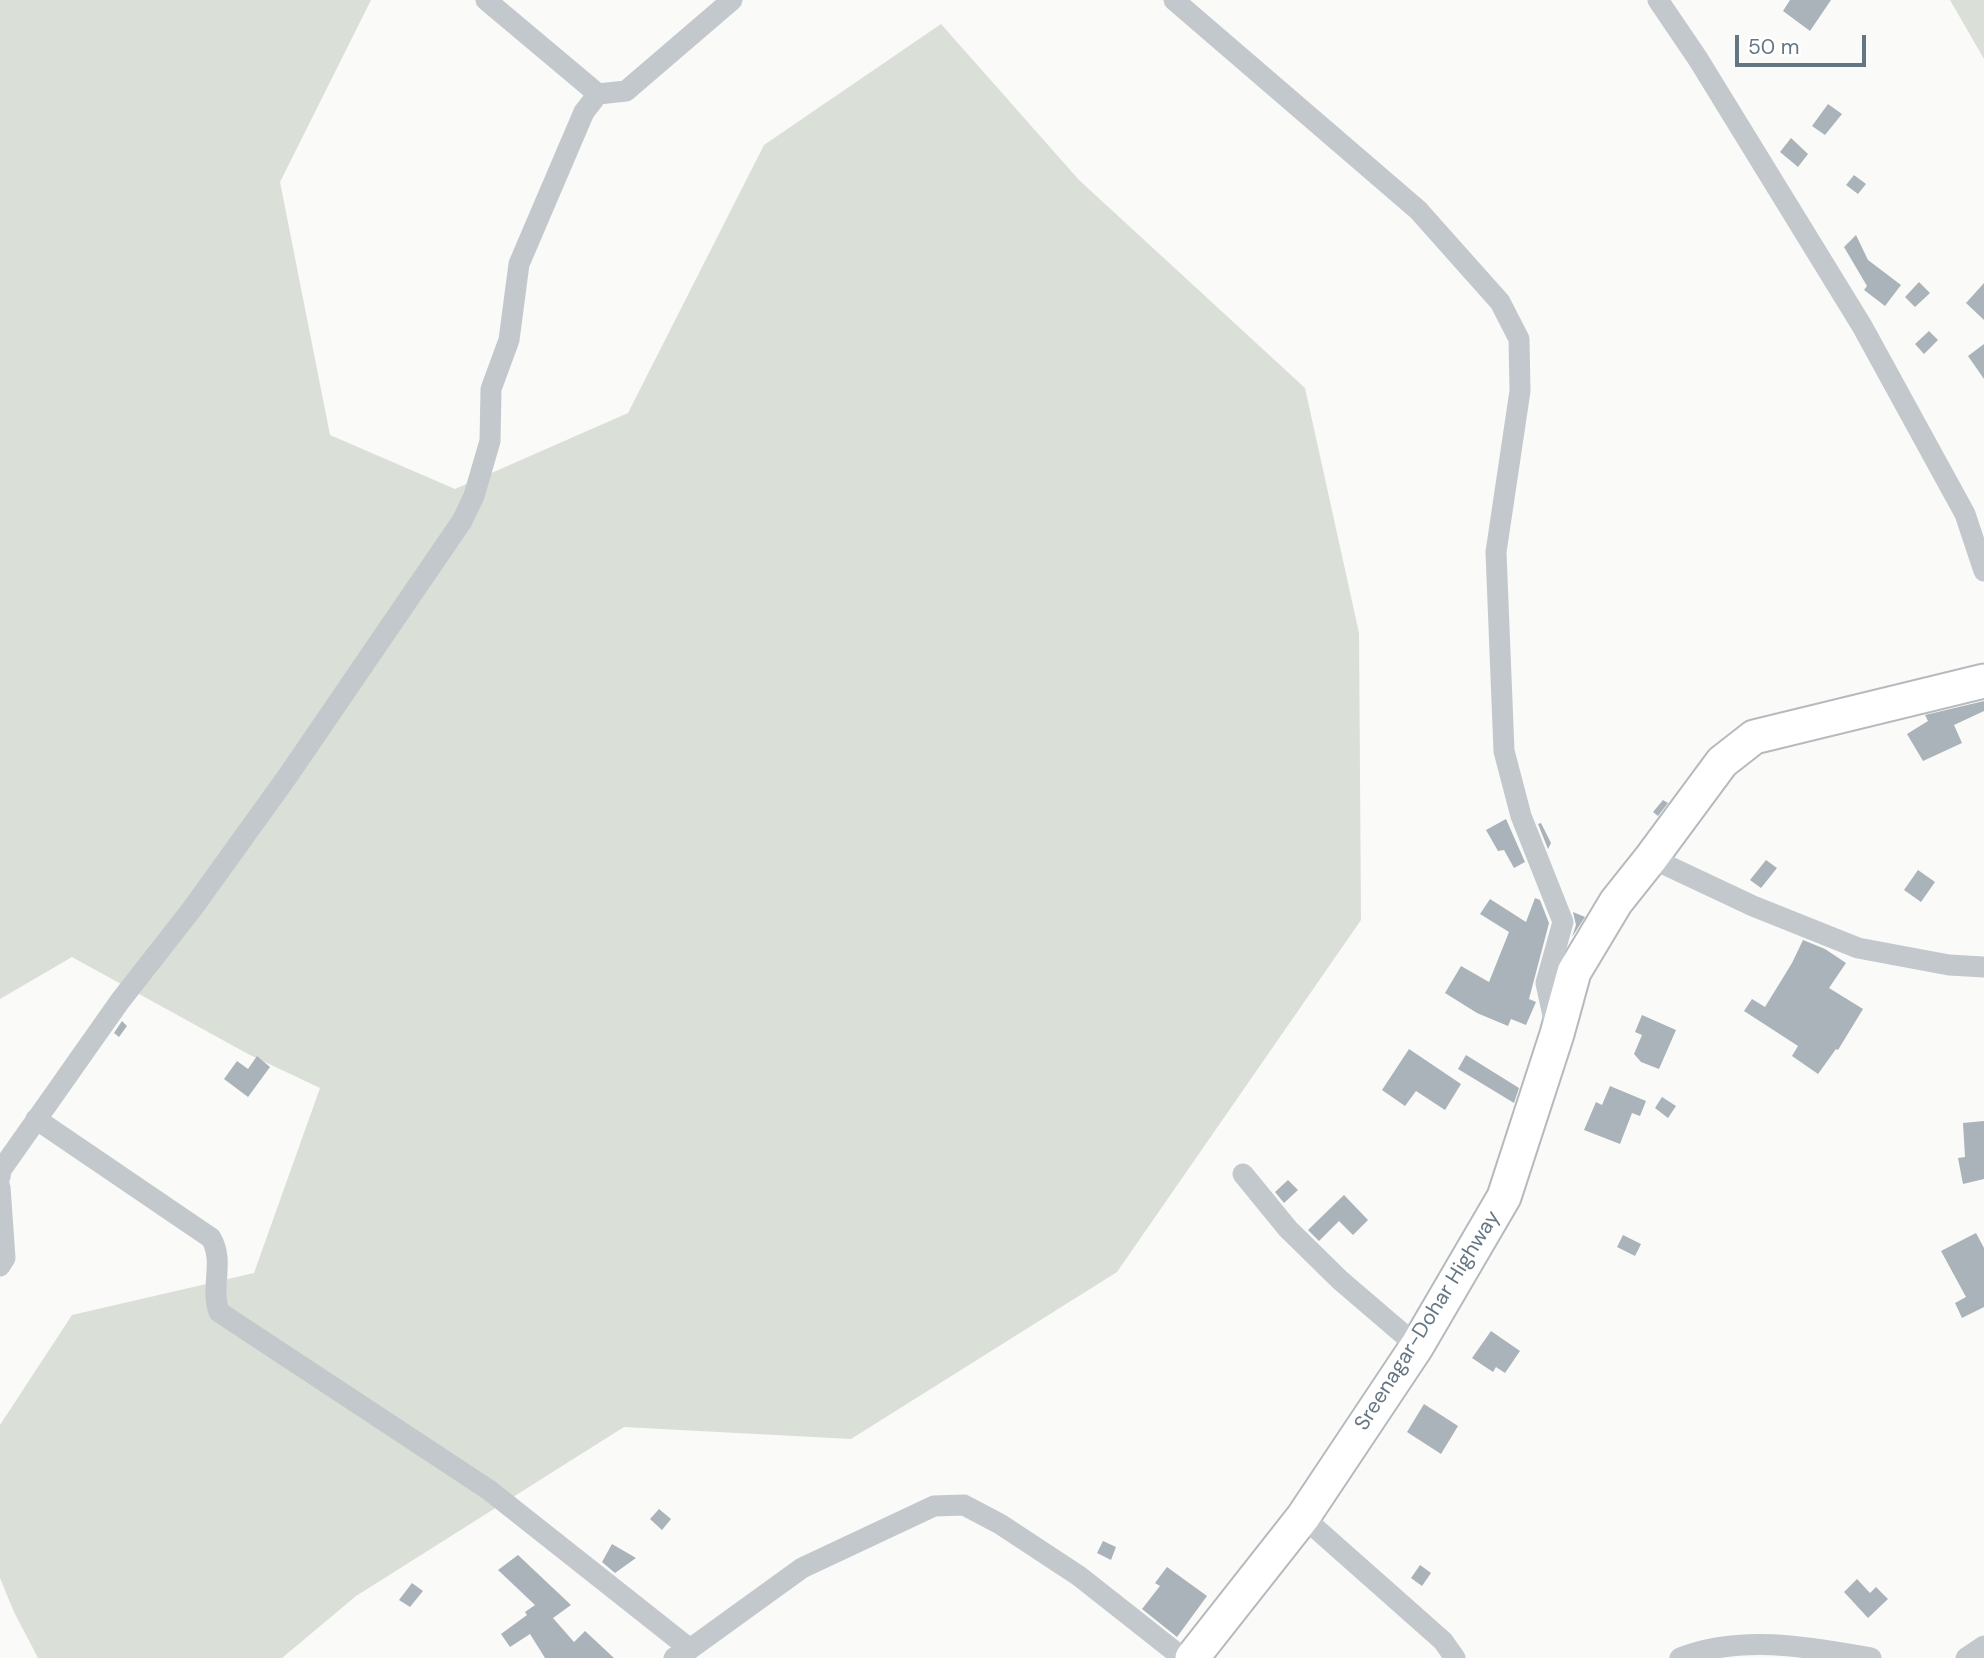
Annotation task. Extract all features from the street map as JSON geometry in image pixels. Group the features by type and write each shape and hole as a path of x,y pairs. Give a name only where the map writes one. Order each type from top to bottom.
{"main road":[{"name":"Sreenagar-Dohar Highway","path":"1192,1658 1303,1517 1417,1346 1504,1197 1557,1034 1574,972 1616,902 1722,762 1754,737 1984,681"}],"street":[{"path":"486,0 598,94"},
{"path":"0,1177 1,1170 120,1001 208,887 295,766 462,521 474,496 490,441 491,389 509,340 519,264 584,112 598,94 626,91 732,0"},
{"path":"1174,0 1418,210 1500,302 1519,340 1520,391 1496,551 1504,751 1521,816 1563,922 1546,983 1557,1034"},
{"path":"1658,0 1698,59 1862,326 1965,514 1984,571"},
{"path":"1651,858 1753,906 1858,948 1949,965 1984,967"},
{"path":"36,1119 211,1238 218,1250 214,1298 219,1312 489,1490 682,1654 802,1568 934,1506 950,1504 964,1505 1000,1524 1079,1576 1183,1658"},
{"path":"1243,1174 1288,1228 1340,1280 1417,1346"},
{"path":"0,1187 5,1258 0,1266"},
{"path":"1303,1517 1443,1641 1455,1658"},
{"path":"1680,1658 1698,1651 1758,1643 1871,1658"},
{"path":"1966,1658 1984,1646"}],"shaded area":[{"path":"0,0 371,0 280,182 330,435 455,489 628,413 764,145 941,24 1079,180 1305,388 1359,633 1361,920 1117,1272 851,1439 624,1427 356,1596 282,1658 38,1658 0,1578 0,1425 72,1315 254,1273 320,1088 248,1054 72,957 0,999"},
{"path":"1950,0 1984,0 1984,59"}],"building":[{"path":"1790,0 1831,0 1810,31 1783,11"},
{"path":"1828,104 1842,114 1825,135 1812,126"},
{"path":"1791,138 1808,154 1798,167 1780,152"},
{"path":"1854,175 1866,184 1858,194 1846,185"},
{"path":"1856,235 1868,260 1901,285 1885,306 1864,290 1867,286 1844,247"},
{"path":"1919,282 1930,293 1915,307 1905,297"},
{"path":"1984,283 1984,320 1966,303"},
{"path":"1929,331 1938,340 1924,354 1915,344"},
{"path":"1984,344 1984,379 1968,356"},
{"path":"1984,701 1984,711 1954,725 1962,743 1923,761 1907,734 1928,721 1925,715"},
{"path":"1663,800 1668,803 1658,816 1653,812"},
{"path":"1506,819 1525,862 1514,868 1504,850 1498,851 1486,830"},
{"path":"1541,823 1551,843 1548,849 1538,824"},
{"path":"1766,860 1777,868 1761,888 1750,880"},
{"path":"1918,870 1935,882 1921,902 1904,890"},
{"path":"1535,898 1540,900 1549,923 1529,999 1536,1002 1526,1025 1511,1019 1508,1026 1477,1013 1445,993 1461,966 1489,982 1509,932 1480,914 1490,899 1526,922"},
{"path":"1573,912 1585,917 1572,937 1576,925"},
{"path":"1803,940 1825,949 1846,963 1829,988 1863,1009 1838,1050 1836,1049 1818,1074 1792,1056 1798,1046 1744,1011 1752,999 1765,1007"},
{"path":"1642,1015 1676,1030 1659,1069 1641,1062 1634,1054 1642,1035 1635,1032"},
{"path":"122,1021 127,1026 119,1037 114,1033"},
{"path":"1409,1049 1461,1084 1445,1110 1416,1091 1405,1106 1382,1090"},
{"path":"1466,1055 1519,1088 1514,1103 1458,1069"},
{"path":"257,1056 270,1067 248,1097 224,1079 237,1061 248,1069"},
{"path":"1610,1086 1646,1101 1640,1116 1632,1113 1620,1144 1584,1130 1596,1102 1602,1105"},
{"path":"1662,1097 1676,1106 1668,1118 1655,1108"},
{"path":"1984,1121 1984,1179 1963,1184 1958,1158 1965,1157 1963,1123"},
{"path":"1288,1180 1298,1190 1284,1203 1275,1192"},
{"path":"1344,1195 1368,1220 1353,1235 1339,1221 1319,1241 1308,1230"},
{"path":"1976,1233 1984,1248 1984,1307 1962,1318 1955,1303 1966,1297 1941,1251"},
{"path":"1623,1235 1641,1244 1635,1256 1617,1247"},
{"path":"1491,1331 1520,1351 1505,1373 1496,1367 1493,1372 1472,1358"},
{"path":"1424,1404 1458,1426 1441,1454 1407,1432"},
{"path":"659,1509 671,1519 662,1530 650,1519"},
{"path":"1103,1541 1116,1547 1111,1560 1097,1553"},
{"path":"612,1544 636,1558 615,1573 602,1562"},
{"path":"518,1555 571,1605 553,1618 574,1642 585,1631 614,1658 545,1658 530,1634 510,1647 501,1634 527,1615 525,1612 535,1605 498,1570"},
{"path":"1420,1565 1431,1573 1422,1586 1411,1578"},
{"path":"1167,1567 1207,1596 1177,1637 1142,1609 1160,1586 1155,1583"},
{"path":"1857,1579 1870,1593 1876,1587 1888,1599 1868,1618 1844,1592"},
{"path":"412,1583 423,1591 410,1607 399,1600"}]}
